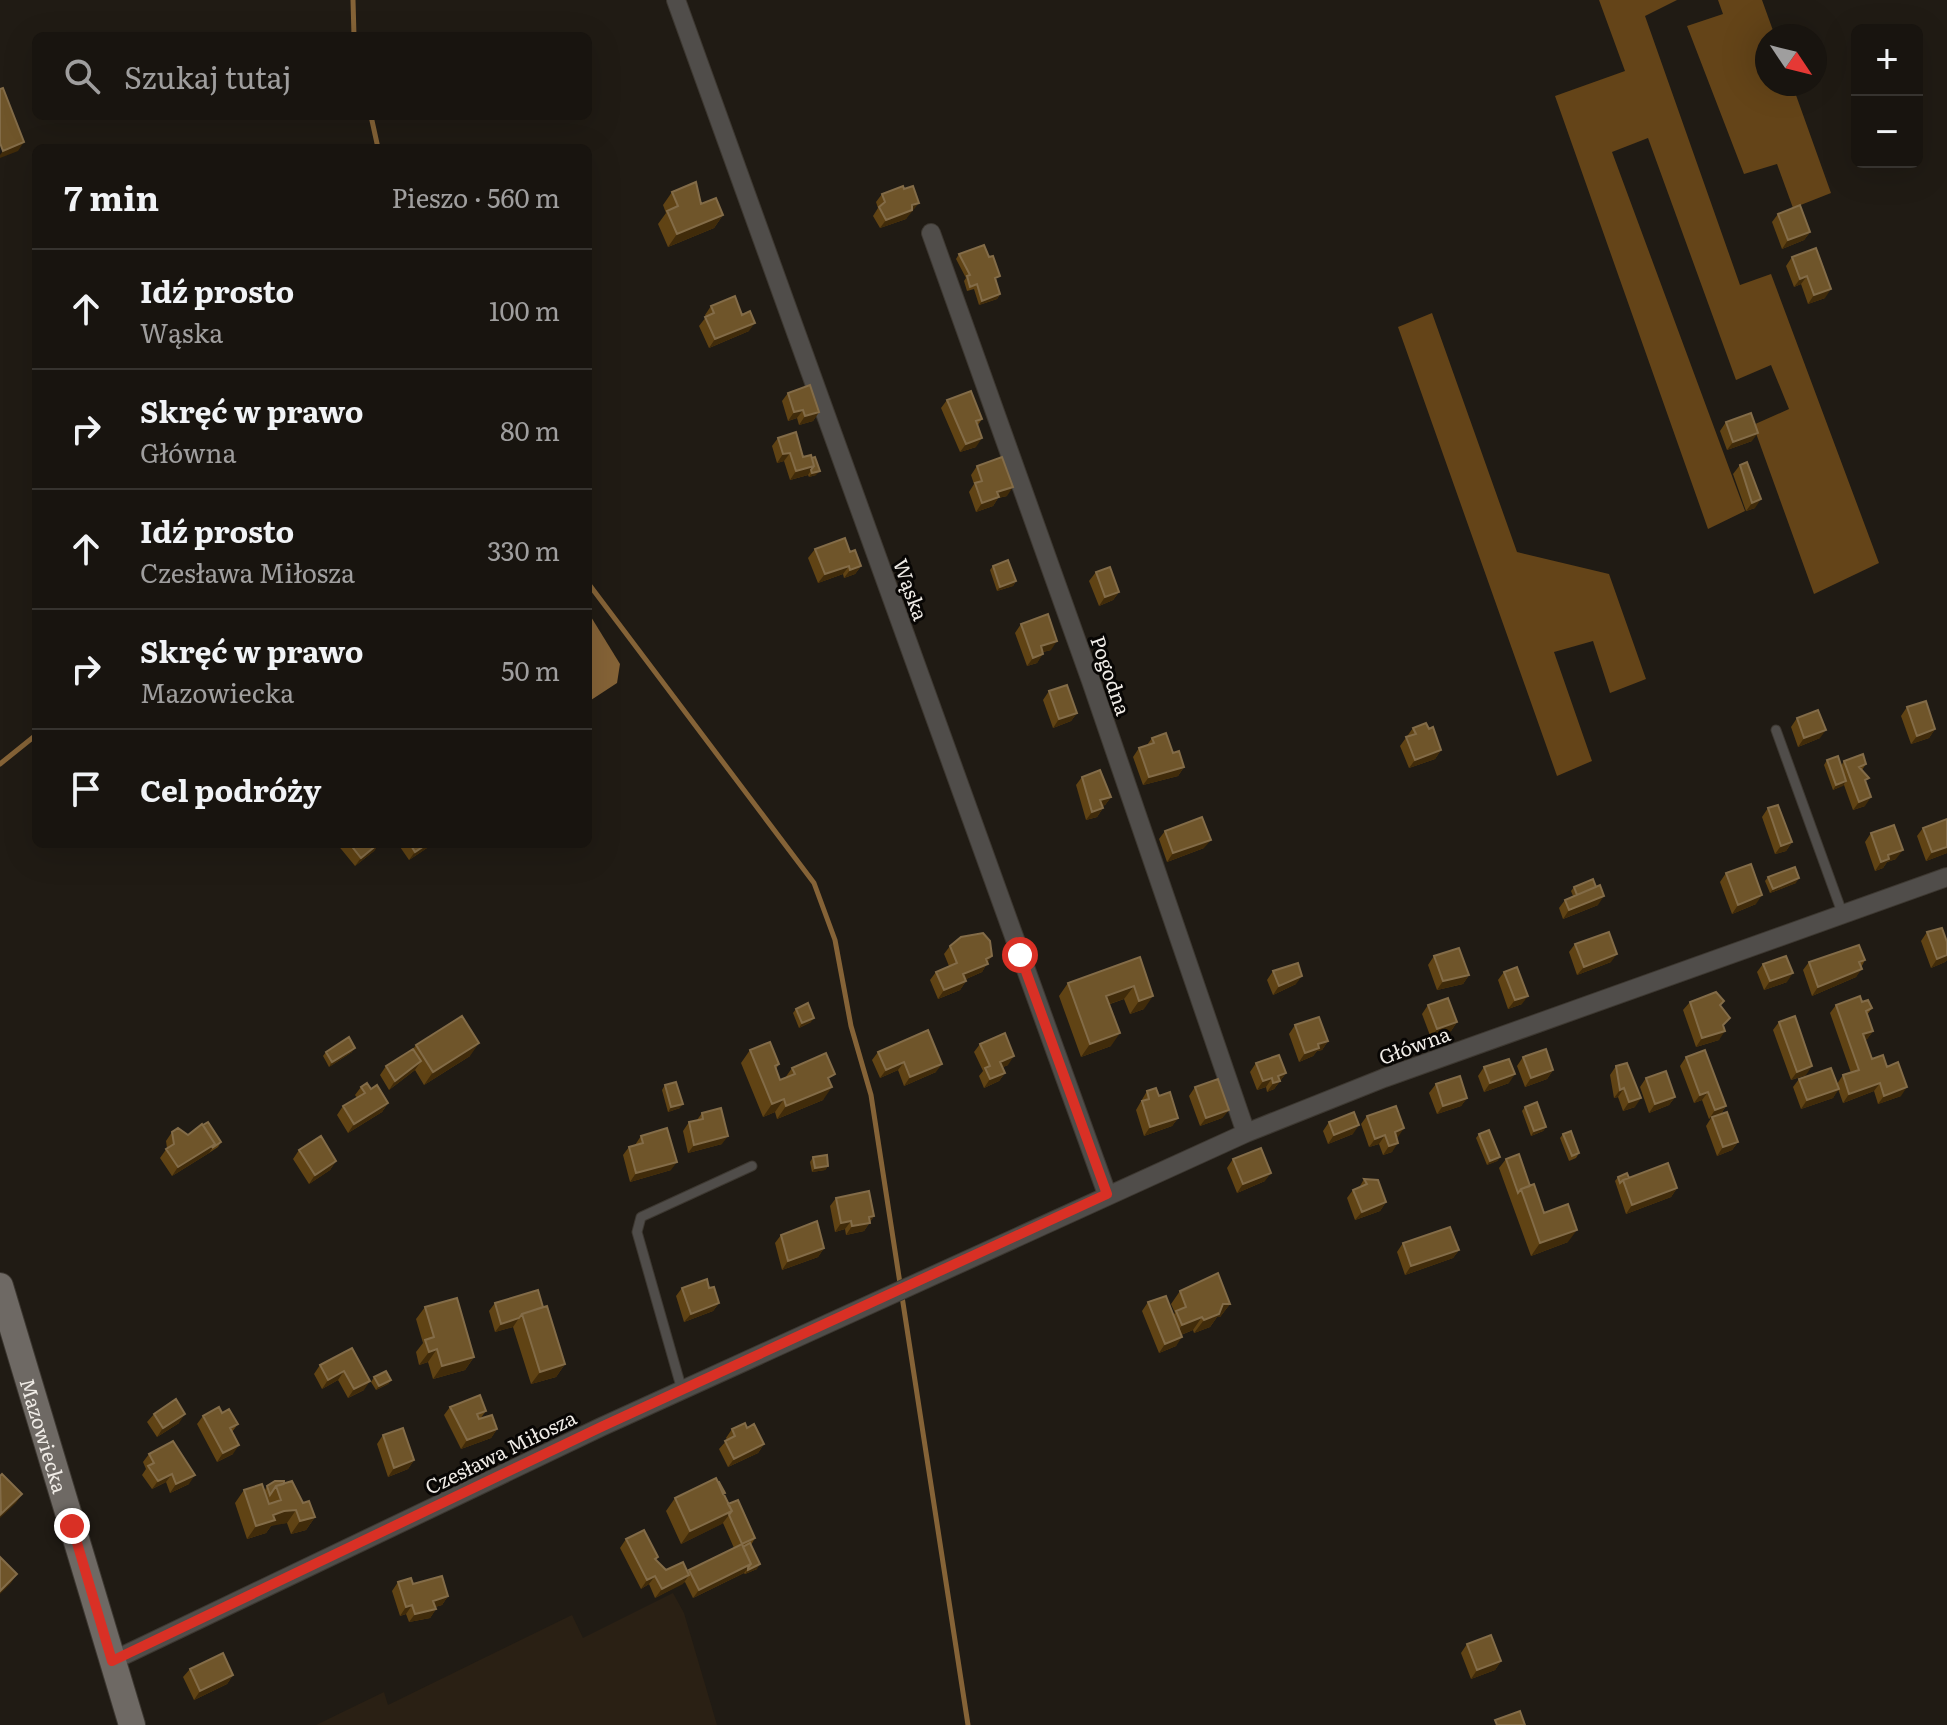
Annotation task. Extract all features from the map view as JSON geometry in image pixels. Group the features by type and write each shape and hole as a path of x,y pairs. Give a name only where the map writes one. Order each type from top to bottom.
{"street":[{"name":"Wąska","path":"676,0 1107,1194"},
{"name":"Pogodna","path":"931,233 1091,681 1246,1133"},
{"name":"Główna","path":"910,1286 1246,1133 1384,1078 1947,877"},
{"name":"Mazowiecka","path":"0,1286 132,1725"},
{"name":"Czesława Miłosza","path":"112,1661 682,1390 910,1286"}],"lane":[{"path":"1776,730 1843,915"},
{"path":"682,1390 637,1232 641,1217 752,1166"}],"shaded area":[{"path":"1599,0 1677,0 1645,16 1740,285 1771,274 1879,563 1814,594 1753,425 1789,409 1771,365 1736,380 1648,138 1612,152 1745,511 1708,529 1555,96 1625,71"},
{"path":"1718,0 1762,0 1771,24 1755,24 1755,96 1796,96 1831,193 1793,208 1777,164 1744,174 1687,26 1723,14"},
{"path":"1432,313 1517,552 1609,574 1646,679 1610,693 1593,641 1554,652 1592,761 1557,776 1398,327"},
{"path":"592,618 620,664 617,683 592,699"},
{"path":"673,1593 684,1613 717,1725 316,1725 384,1692 388,1705 572,1615 583,1638"}],"building":[{"path":"3,88 24,142 3,151 0,143 0,89"},
{"path":"696,182 701,204 716,198 723,215 677,234 667,211 678,206 672,192"},
{"path":"903,186 904,189 913,186 919,203 912,205 912,210 886,220 879,207 885,202 882,194"},
{"path":"1800,205 1810,232 1788,240 1778,214"},
{"path":"984,245 989,257 993,256 1000,276 995,278 1000,294 982,301 977,284 970,287 967,276 970,275 959,254"},
{"path":"1816,248 1831,289 1814,295 1807,276 1800,279 1792,257"},
{"path":"735,296 742,315 750,311 755,323 715,339 705,317 714,313 711,306"},
{"path":"810,385 819,412 805,416 803,410 794,412 788,393"},
{"path":"971,391 982,419 976,421 982,438 966,444 947,400"},
{"path":"1751,413 1758,433 1733,442 1726,422"},
{"path":"796,432 803,457 811,455 814,466 796,471 790,453 783,454 778,438"},
{"path":"815,457 820,471 812,473 812,458"},
{"path":"1002,457 1013,487 997,492 999,497 982,503 975,483 982,481 977,466"},
{"path":"1747,462 1761,499 1752,503 1740,465"},
{"path":"845,538 850,552 855,550 861,566 850,570 849,566 825,574 815,549"},
{"path":"1008,560 1016,581 1000,587 993,566"},
{"path":"1110,567 1119,592 1105,597 1096,572"},
{"path":"1048,614 1057,641 1041,646 1043,654 1033,658 1021,624"},
{"path":"1067,685 1077,713 1059,719 1049,691"},
{"path":"1926,701 1935,729 1917,736 1907,707"},
{"path":"1818,710 1826,730 1804,738 1797,718"},
{"path":"1426,723 1429,729 1433,727 1441,750 1415,760 1406,737 1416,734 1413,728"},
{"path":"1166,733 1173,753 1179,751 1184,767 1149,777 1139,748 1154,743 1152,738"},
{"path":"1863,754 1866,764 1859,767 1869,778 1865,780 1871,797 1859,802 1844,761"},
{"path":"1838,756 1846,781 1836,785 1827,760"},
{"path":"1100,770 1111,797 1100,800 1103,808 1092,812 1082,777"},
{"path":"1778,805 1792,842 1781,846 1768,808"},
{"path":"1202,817 1211,840 1173,853 1165,831"},
{"path":"1947,819 1947,847 1932,852 1923,828"},
{"path":"1894,825 1903,850 1888,855 1889,859 1881,862 1871,833"},
{"path":"353,848 373,848 361,858"},
{"path":"1751,864 1762,895 1738,905 1726,873"},
{"path":"1795,867 1799,878 1773,889 1768,877"},
{"path":"1593,879 1596,887 1577,895 1574,887"},
{"path":"1600,885 1604,896 1569,910 1565,900"},
{"path":"1942,928 1947,955 1937,959 1927,932"},
{"path":"1609,932 1617,954 1584,967 1575,944"},
{"path":"983,933 990,941 992,956 986,959 988,964 963,974 966,981 944,990 936,972 957,963 950,946 961,937"},
{"path":"1859,945 1865,960 1859,962 1862,969 1818,987 1809,962"},
{"path":"1459,948 1469,975 1443,981 1434,956"},
{"path":"1786,956 1793,973 1770,981 1763,964"},
{"path":"1140,957 1153,996 1139,1001 1134,986 1106,996 1120,1033 1090,1044 1068,983"},
{"path":"1298,963 1302,976 1279,986 1273,971"},
{"path":"1517,967 1528,996 1515,1000 1504,972"},
{"path":"1716,992 1724,1001 1720,1005 1730,1018 1723,1025 1725,1031 1702,1038 1690,1002"},
{"path":"1860,996 1862,1002 1868,1000 1872,1008 1866,1011 1873,1031 1863,1034 1872,1059 1883,1055 1887,1067 1898,1062 1907,1087 1884,1096 1880,1083 1849,1094 1843,1075 1859,1070 1836,1005"},
{"path":"1448,998 1457,1022 1437,1029 1428,1005"},
{"path":"808,1003 814,1018 802,1023 796,1009"},
{"path":"462,1016 479,1043 433,1072 416,1045"},
{"path":"1795,1016 1812,1066 1797,1072 1779,1022"},
{"path":"1319,1017 1328,1041 1305,1053 1295,1025"},
{"path":"928,1030 942,1064 910,1077 904,1062 886,1070 878,1052"},
{"path":"1005,1033 1014,1056 1000,1062 1005,1073 990,1079 985,1068 990,1066 980,1044"},
{"path":"349,1037 355,1048 332,1062 326,1052"},
{"path":"770,1042 779,1064 775,1066 780,1080 795,1074 792,1068 826,1053 835,1074 828,1078 832,1087 786,1106 784,1099 772,1104 750,1050"},
{"path":"413,1049 421,1061 395,1081 386,1066"},
{"path":"1546,1049 1553,1070 1531,1078 1523,1057"},
{"path":"1705,1050 1726,1106 1715,1110 1708,1092 1700,1095 1686,1057"},
{"path":"1279,1055 1286,1073 1278,1076 1280,1081 1273,1083 1272,1078 1263,1081 1256,1063"},
{"path":"1509,1059 1515,1074 1490,1083 1484,1067"},
{"path":"1627,1063 1641,1098 1629,1102 1624,1088 1620,1090 1616,1066"},
{"path":"1831,1068 1839,1089 1807,1100 1799,1079"},
{"path":"1666,1071 1675,1097 1655,1104 1646,1078"},
{"path":"1460,1076 1467,1098 1443,1106 1436,1084"},
{"path":"1218,1079 1229,1110 1206,1118 1195,1087"},
{"path":"676,1082 683,1104 671,1107 665,1085"},
{"path":"367,1083 371,1089 377,1085 388,1103 354,1124 343,1106 365,1093 361,1087"},
{"path":"1156,1088 1159,1096 1170,1092 1178,1118 1150,1127 1142,1101 1149,1099 1147,1091"},
{"path":"1537,1102 1546,1127 1534,1131 1525,1107"},
{"path":"1396,1106 1404,1128 1395,1132 1398,1143 1389,1146 1385,1135 1375,1139 1367,1116"},
{"path":"721,1108 728,1136 694,1145 689,1122 703,1119 702,1113"},
{"path":"1354,1112 1359,1125 1334,1135 1329,1122"},
{"path":"1727,1112 1738,1142 1723,1147 1712,1117"},
{"path":"208,1122 221,1142 212,1148 215,1144 203,1125"},
{"path":"202,1124 215,1144 178,1167 166,1149 174,1144 172,1132 178,1128 188,1135"},
{"path":"667,1128 677,1162 636,1173 629,1147 643,1143 641,1136"},
{"path":"1489,1130 1500,1157 1490,1161 1479,1134"},
{"path":"1571,1131 1579,1153 1572,1156 1563,1134"},
{"path":"321,1136 336,1161 315,1175 299,1150"},
{"path":"1261,1148 1271,1173 1243,1184 1233,1159"},
{"path":"1519,1154 1530,1186 1518,1193 1506,1159"},
{"path":"827,1155 828,1166 815,1168 813,1157"},
{"path":"1668,1163 1677,1188 1632,1205 1623,1180"},
{"path":"1627,1173 1629,1178 1620,1183 1618,1177"},
{"path":"1364,1179 1378,1180 1386,1202 1362,1212 1353,1190 1367,1184"},
{"path":"1534,1184 1544,1213 1568,1204 1577,1230 1540,1243 1521,1189"},
{"path":"869,1191 874,1216 869,1217 870,1223 852,1226 851,1221 841,1223 836,1198"},
{"path":"817,1221 824,1248 788,1261 781,1235"},
{"path":"1450,1227 1459,1250 1411,1266 1403,1243"},
{"path":"1218,1273 1230,1304 1223,1304 1219,1314 1182,1325 1176,1311 1186,1307 1180,1291"},
{"path":"707,1279 709,1288 714,1287 719,1303 691,1314 682,1288"},
{"path":"538,1290 543,1307 501,1324 495,1303"},
{"path":"1166,1296 1182,1337 1165,1344 1148,1302"},
{"path":"457,1298 474,1357 442,1366 437,1349 429,1352 425,1340 434,1337 425,1307"},
{"path":"547,1306 565,1364 540,1372 522,1314"},
{"path":"352,1348 370,1381 354,1389 344,1371 328,1380 320,1365"},
{"path":"386,1371 391,1380 379,1386 374,1377"},
{"path":"480,1395 486,1411 477,1414 479,1419 492,1415 497,1429 467,1440 450,1407"},
{"path":"176,1399 185,1414 163,1428 154,1414"},
{"path":"219,1407 222,1413 229,1409 238,1424 230,1428 239,1445 223,1453 203,1416"},
{"path":"745,1423 747,1428 754,1424 764,1444 734,1459 725,1441 735,1436 732,1429"},
{"path":"403,1428 414,1460 394,1468 383,1435"},
{"path":"173,1441 195,1475 176,1484 172,1474 158,1481 148,1466 154,1463 149,1454"},
{"path":"2,1474 22,1494 1,1514 0,1476"},
{"path":"716,1478 732,1511 690,1531 675,1498"},
{"path":"275,1481 284,1481 284,1484 276,1486 270,1495 267,1486"},
{"path":"292,1481 303,1503 309,1501 315,1517 300,1521 296,1510 284,1511 273,1515 275,1520 256,1526 244,1490 262,1484 269,1504 281,1500 276,1486"},
{"path":"738,1500 755,1538 742,1544 729,1515 732,1511 728,1504"},
{"path":"644,1530 658,1557 655,1559 666,1570 683,1562 689,1575 662,1589 655,1576 647,1580 626,1539"},
{"path":"750,1543 760,1564 748,1570 751,1564 743,1547"},
{"path":"742,1544 751,1564 699,1590 689,1570"},
{"path":"0,1557 17,1574 0,1591"},
{"path":"442,1576 448,1596 433,1601 436,1609 415,1614 412,1605 406,1607 398,1582 411,1578 413,1584"},
{"path":"1491,1635 1501,1661 1477,1670 1467,1644"},
{"path":"223,1653 233,1675 200,1691 190,1669"},
{"path":"1520,1711 1525,1725 1497,1725 1495,1720"}],"waterway":[{"path":"353,0 354,32"},
{"path":"372,120 377,144"},
{"path":"592,588 814,883 835,940 851,1026 871,1095 968,1725"},
{"path":"0,764 32,738"}],"route":[{"path":"72,1526 112,1661 601,1427 1107,1194 1020,955"}]}
